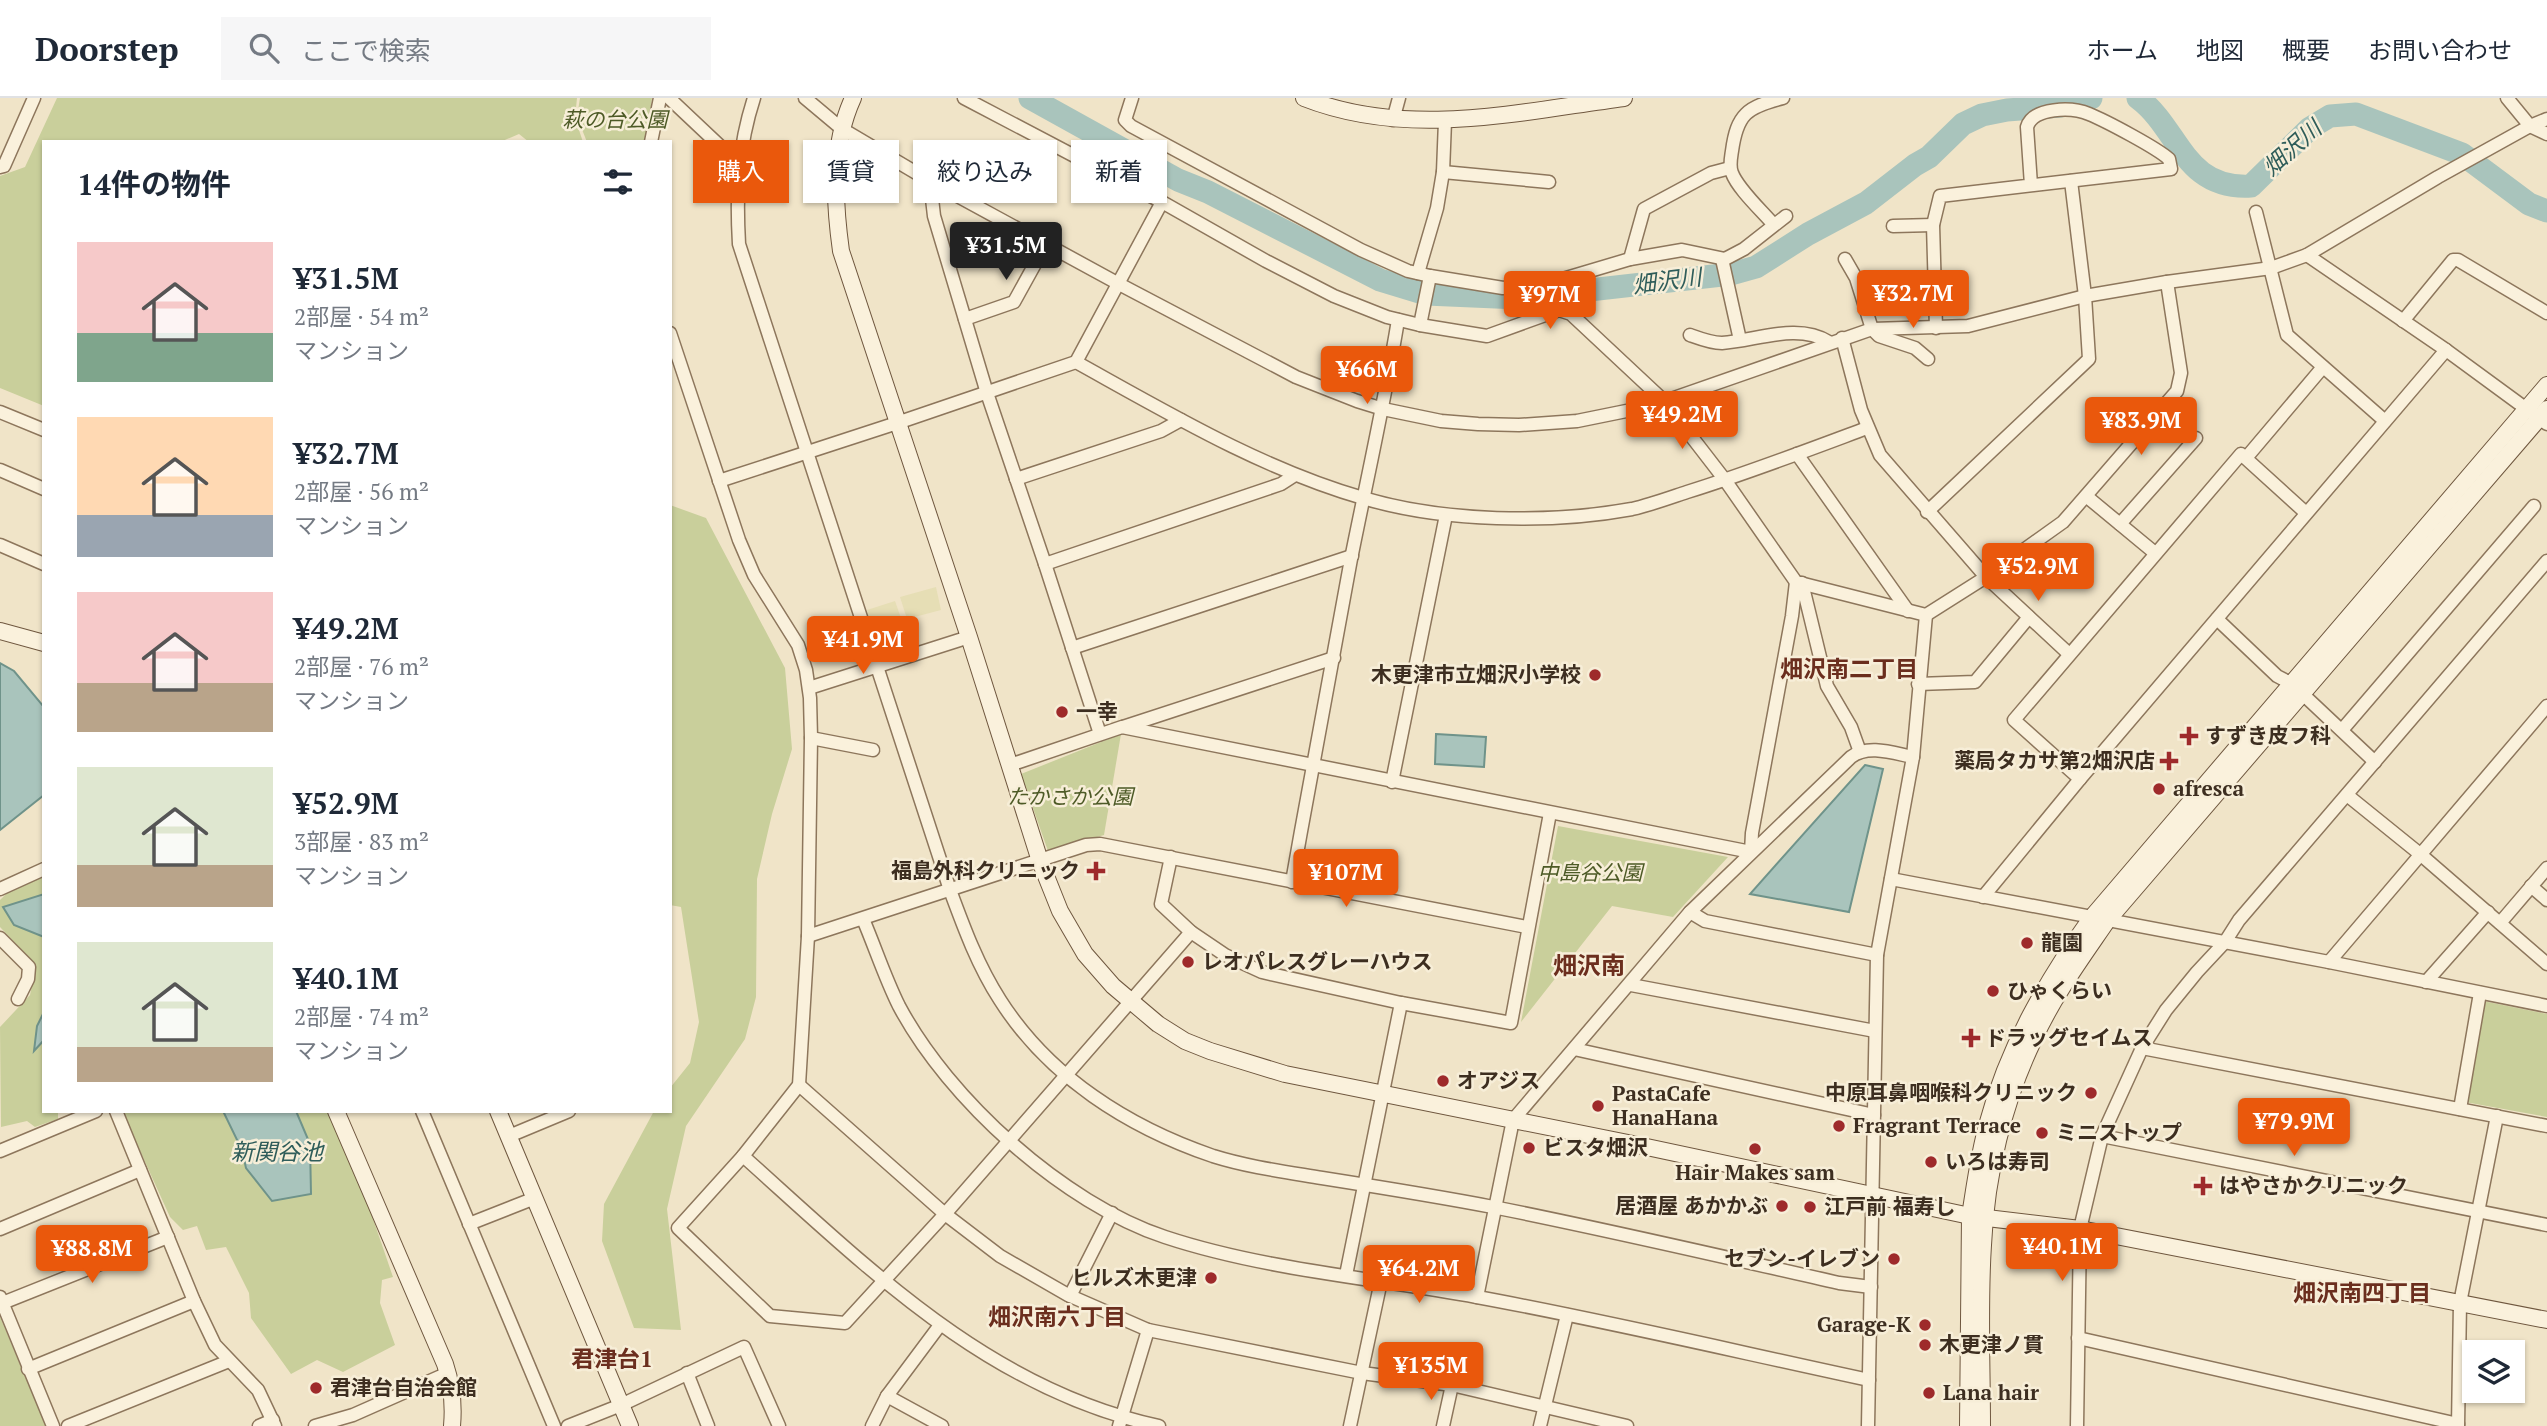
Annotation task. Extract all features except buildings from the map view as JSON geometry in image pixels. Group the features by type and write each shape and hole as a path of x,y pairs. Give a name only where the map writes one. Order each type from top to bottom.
{"street":[{"path":"0,167 4,166 9,157 34,98"},
{"path":"651,140 660,98"},
{"path":"668,98 713,140"},
{"path":"744,140 754,98"},
{"path":"805,98 842,129 913,171"},
{"path":"853,98 842,129 835,172 835,213 841,251 969,637 1040,862 1060,911 1086,954 1114,986 1158,1024 1185,1041 1220,1055 1285,1074 1977,1218 2080,1229 2547,1320"},
{"path":"964,98 1071,154"},
{"path":"1132,98 1125,120 1131,126 1361,250 1424,275 1503,288 1546,284 1630,259 1682,250 1722,259 1744,249 1786,216"},
{"path":"1304,98 1353,113 1392,120 1445,121 1623,98"},
{"path":"1392,120 1399,98"},
{"path":"1773,224 1737,181 1730,168 1735,133 1744,114 1758,105 1783,98"},
{"path":"2507,98 2530,126 2547,134"},
{"path":"1936,328 1933,225 1937,200 1945,194 2071,181 2171,169 2169,159 2087,112 2053,111 2036,115 2029,120 2027,127 2031,185"},
{"path":"971,203 1296,377 1383,409 1441,421 1519,425 1577,421 1620,414 1872,329 1968,326 2085,296 2270,268 2307,255 2438,177 2547,119"},
{"path":"1420,325 1424,275 1443,172 1445,121"},
{"path":"1630,259 1644,209 1711,173 1730,168"},
{"path":"1443,172 1549,182"},
{"path":"1927,512 2089,359 2085,296 2071,181"},
{"path":"736,203 739,244 950,890 974,952 1001,1001 1036,1045 1065,1075 1103,1105 1156,1134 1215,1156 1288,1172 1494,1208 1839,1283 1871,1287"},
{"path":"933,203 986,393 1100,734"},
{"path":"719,481 1076,362 1161,203"},
{"path":"1164,203 1334,296 1398,320 1487,336 1559,310 1571,314 1664,401 1726,480 1799,582 1827,686 1851,727 1860,752"},
{"path":"2256,212 2287,335 2385,421"},
{"path":"1893,226 1933,225"},
{"path":"965,319 1014,302 1046,244"},
{"path":"2307,255 2540,415"},
{"path":"1722,259 1740,340"},
{"path":"1845,259 1856,278 1872,329 1879,336 1915,348 1928,359"},
{"path":"2403,321 2453,260 2458,260 2547,313"},
{"path":"1799,582 1926,615 1986,578 2063,522 2177,391 2181,373 2167,282"},
{"path":"1292,882 1398,320"},
{"path":"1690,335 1712,342 1810,334 1829,342"},
{"path":"1842,338 1867,428 1880,455 1986,578 2068,653"},
{"path":"672,339 739,540 754,575 798,645 806,670 811,738 808,936 799,1085 743,1156 677,1228 770,1317 845,1324 945,1214 1191,932"},
{"path":"1983,897 2080,779 2446,350"},
{"path":"1076,362 1181,420 1295,475 1365,499 1446,515 1537,518 1634,509 1726,480 1867,428"},
{"path":"2246,458 2323,368"},
{"path":"1969,1426 1977,1218 1988,1121 2005,1072 2042,992 2099,919 2297,689 2540,415 2547,385"},
{"path":"0,412 42,429"},
{"path":"1016,479 1161,431 1181,420"},
{"path":"2120,524 2196,438"},
{"path":"1797,454 1908,611"},
{"path":"2080,779 2014,720 2068,653 2241,454 2306,513"},
{"path":"0,470 42,488"},
{"path":"1045,564 1268,488 1295,475"},
{"path":"2086,496 2155,553"},
{"path":"2342,730 2533,506"},
{"path":"1392,782 1446,515"},
{"path":"0,545 42,561"},
{"path":"1072,648 1352,556"},
{"path":"2077,1426 2080,1229 2102,1136 2142,1048 2166,1010 2196,972 2225,942 2239,920 2547,561"},
{"path":"1751,852 1752,833 1799,582"},
{"path":"1868,1426 1877,955 1913,757 1926,615"},
{"path":"1918,684 1975,682 2029,617"},
{"path":"2217,619 2277,677 2297,689 2375,762"},
{"path":"0,631 42,642"},
{"path":"808,688 969,637"},
{"path":"1010,765 1334,658"},
{"path":"2329,962 2547,706"},
{"path":"1122,727 1751,852"},
{"path":"811,738 873,750"},
{"path":"1477,1297 1513,1120 1690,912 1851,757 1871,750 1913,757"},
{"path":"2347,795 2547,964"},
{"path":"1171,857 1161,904 1191,932 1226,955 1262,972 1401,1003 1511,1023 1550,813"},
{"path":"808,936 1086,845 1100,844 1527,927"},
{"path":"2500,923 2547,868"},
{"path":"0,888 42,870"},
{"path":"1891,879 2547,1006"},
{"path":"2531,887 2547,900"},
{"path":"1690,912 1705,921 1877,955"},
{"path":"2426,982 2488,912"},
{"path":"863,919 899,1005 937,1066 1007,1141 1059,1181 1112,1213 1164,1236 1244,1256 1477,1297 1869,1380"},
{"path":"0,938 29,967 28,979 18,999"},
{"path":"1630,985 1875,1031"},
{"path":"2460,1109 2480,993"},
{"path":"1346,1275 1401,1003"},
{"path":"2142,1048 2547,1126"},
{"path":"1574,1049 1874,1115"},
{"path":"799,1085 945,1214 1000,1256 1070,1296 1148,1330 1362,1373 1452,1385 1627,1426"},
{"path":"0,1151 91,1113"},
{"path":"117,1113 194,1301 215,1345 258,1390 274,1423 258,1426"},
{"path":"337,1113 448,1373 454,1406 452,1426"},
{"path":"423,1113 554,1426"},
{"path":"500,1113 629,1426"},
{"path":"509,1136 564,1113"},
{"path":"2078,1338 2458,1425 2459,1303 2497,1116"},
{"path":"2102,1136 2547,1225"},
{"path":"743,1156 884,1282 940,1325 1014,1372 1120,1422 1159,1426"},
{"path":"0,1230 140,1170"},
{"path":"469,1224 535,1198"},
{"path":"1070,1296 1112,1213"},
{"path":"1977,1218 1983,1244 1982,1426"},
{"path":"53,1426 1,1301 169,1237"},
{"path":"1350,1426 1381,1282"},
{"path":"28,1369 194,1301"},
{"path":"1540,1426 1567,1315"},
{"path":"872,1426 887,1396 940,1325"},
{"path":"1120,1422 1148,1330"},
{"path":"568,1426 621,1405 744,1347 779,1426"},
{"path":"68,1426 229,1361"},
{"path":"315,1426 355,1420 448,1373"},
{"path":"687,1374 708,1426"},
{"path":"1443,1426 1452,1385"},
{"path":"887,1396 942,1426"}],"shaded area":[{"path":"936,587 941,610 907,619 900,597"},
{"path":"895,601 902,621 872,631 867,610"}],"green space":[{"path":"57,98 577,98 575,118 582,140 526,140 519,134 505,140 42,140 42,405 0,388 0,176 25,167"},
{"name":"萩の台公園","path":"580,98 652,98 646,140 586,140 577,117"},
{"path":"672,506 706,518 785,668 792,749 772,814 757,879 756,997 745,1039 686,1126 667,1209 681,1330 634,1328 602,1241 604,1204 653,1113 672,1113 672,1086 690,1063 699,1022 681,907 672,905"},
{"name":"たかさか公園","path":"1121,734 1104,835 1048,851 1021,774"},
{"name":"中島谷公園","path":"1558,826 1728,857 1673,917 1612,906 1521,1022"},
{"path":"42,875 42,1113 58,1113 58,1119 35,1127 27,1121 1,1127 0,1027 30,995 36,965 0,927 0,900 10,890"},
{"path":"2483,1001 2547,1014 2547,1117 2465,1102"},
{"path":"123,1113 329,1113 370,1210 393,1277 382,1280 380,1303 395,1345 343,1372 317,1360 291,1374 251,1318 249,1293 226,1247 206,1250 197,1226 183,1230 170,1217"},
{"path":"0,1317 46,1426 0,1426"}],"water":[{"path":"0,663 14,671 42,705 42,797 0,830"},
{"path":"1436,734 1486,737 1484,767 1435,764"},
{"path":"1865,765 1883,769 1849,912 1750,894"},
{"path":"42,895 42,936 14,925 3,907"},
{"path":"42,1016 42,1042 34,1051 37,1026"},
{"name":"新関谷池","path":"224,1113 297,1113 310,1144 311,1194 272,1201 246,1168 242,1150"}],"waterway":[{"name":"畑沢川","path":"1030,98 1178,180 1208,192 1380,280 1426,294 1519,298 1731,274 1756,267 1808,234 1866,203 1929,157 1963,124 1982,115 2007,110 2061,106 2091,98"},
{"name":"畑沢川","path":"2138,98 2164,125 2196,168 2228,185 2251,186 2310,128 2330,116 2356,114 2462,154 2529,204 2547,211"}],"place":[{"name":"木更津市立畑沢小学校","path":"1595,675"},
{"name":"一幸","path":"1062,712"},
{"name":"すずき皮フ科","path":"2189,736"},
{"name":"薬局タカサ第2畑沢店","path":"2169,761"},
{"name":"afresca","path":"2159,789"},
{"name":"福島外科クリニック","path":"1096,871"},
{"name":"龍園","path":"2027,943"},
{"name":"レオパレスグレーハウス","path":"1188,962"},
{"name":"ひゃくらい","path":"1993,991"},
{"name":"ドラッグセイムス","path":"1971,1038"},
{"name":"オアジス","path":"1443,1081"},
{"name":"中原耳鼻咽喉科クリニック","path":"2091,1093"},
{"name":"PastaCafe HanaHana","path":"1598,1106"},
{"name":"Fragrant Terrace","path":"1839,1126"},
{"name":"ミニストップ","path":"2042,1133"},
{"name":"ビスタ畑沢","path":"1529,1148"},
{"name":"Hair Makes sam","path":"1755,1149"},
{"name":"いろは寿司","path":"1931,1162"},
{"name":"はやさかクリニック","path":"2203,1186"},
{"name":"居酒屋 あかかぶ","path":"1782,1206"},
{"name":"江戸前 福寿し","path":"1810,1207"},
{"name":"セブン-イレブン","path":"1894,1259"},
{"name":"ヒルズ木更津","path":"1211,1278"},
{"name":"Garage-K","path":"1925,1325"},
{"name":"木更津ノ貫","path":"1925,1345"},
{"name":"君津台自治会館","path":"316,1388"},
{"name":"Lana hair","path":"1929,1393"}],"district":[{"name":"畑沢南二丁目","path":"1849,669"},
{"name":"畑沢南","path":"1589,966"},
{"name":"畑沢南四丁目","path":"2362,1293"},
{"name":"畑沢南六丁目","path":"1057,1317"},
{"name":"君津台1","path":"612,1359"}]}
